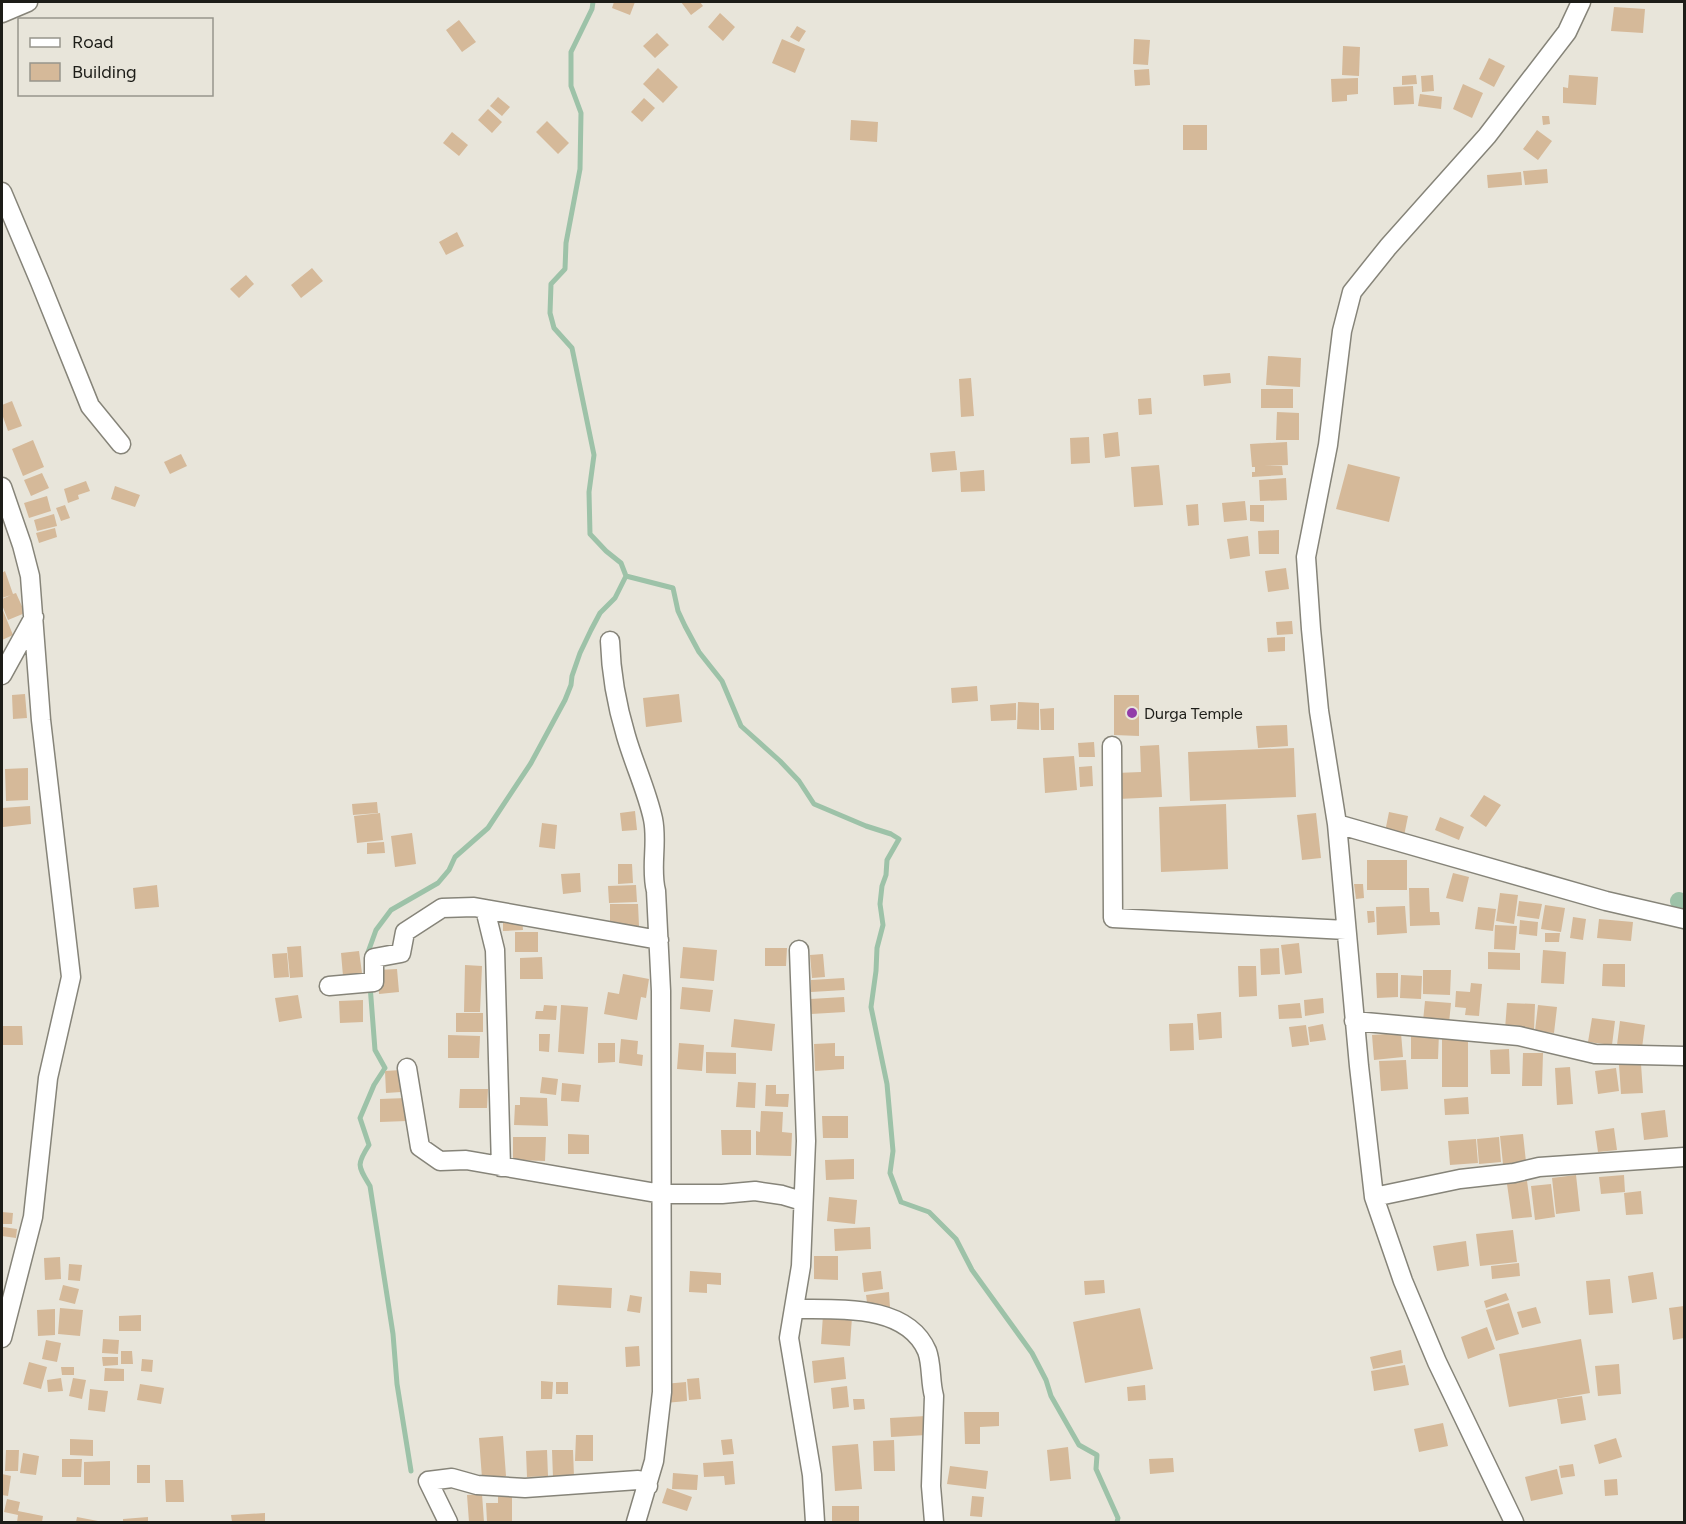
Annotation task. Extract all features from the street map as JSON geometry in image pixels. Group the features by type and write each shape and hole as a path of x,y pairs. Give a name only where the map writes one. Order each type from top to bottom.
{"street":[{"path":"2,13 28,2"},
{"path":"1514,1522 1437,1362 1402,1281 1374,1197 1354,1020 1337,824 1319,711 1306,557 1328,445 1342,331 1352,292 1388,247 1487,136 1567,32 1581,2"},
{"path":"2,192 90,406 121,444"},
{"path":"2,488 22,544 30,576 41,720 71,977 48,1078 33,1217 2,1338"},
{"path":"2,675 34,617"},
{"path":"610,641 611,666 621,715 653,820 655,853 652,877 656,891 659,940 662,1392 654,1461 636,1522"},
{"path":"1112,746 1113,918 1346,930"},
{"path":"1337,824 1606,901 1684,919"},
{"path":"329,986 374,982 374,957 401,953 405,932 442,909 474,907 659,940"},
{"path":"484,909 495,950 501,1167"},
{"path":"799,950 806,1120 801,1266 789,1338 812,1475 815,1522"},
{"path":"1354,1020 1520,1036 1595,1054 1684,1056"},
{"path":"407,1068 420,1147 440,1161 466,1160 662,1194 722,1194 755,1191 802,1201"},
{"path":"1374,1197 1460,1179 1514,1173 1539,1167 1684,1157"},
{"path":"794,1309 875,1314 901,1323 919,1335 928,1354 934,1396 931,1486 934,1522"},
{"path":"448,1522 428,1481 452,1478 477,1485 525,1488 638,1480 648,1486"}],"building":[{"path":"614,2 635,2 630,15 612,8"},
{"path":"681,2 700,2 703,6 691,15"},
{"path":"1614,7 1645,9 1643,33 1611,31"},
{"path":"720,13 735,27 723,41 708,27"},
{"path":"459,20 476,42 462,52 446,30"},
{"path":"797,26 806,31 799,42 790,37"},
{"path":"657,33 669,45 655,58 643,46"},
{"path":"782,39 805,49 795,73 772,63"},
{"path":"1134,39 1150,40 1148,65 1133,64"},
{"path":"1343,46 1360,47 1359,76 1342,75"},
{"path":"1489,58 1505,66 1494,87 1479,79"},
{"path":"658,68 678,87 663,103 643,84"},
{"path":"1149,69 1150,85 1135,86 1134,70"},
{"path":"1416,75 1417,84 1402,85 1402,76"},
{"path":"1433,75 1434,91 1422,92 1421,76"},
{"path":"1569,75 1598,77 1596,105 1563,103 1563,87 1568,88"},
{"path":"1358,78 1358,94 1347,95 1347,101 1332,102 1331,79"},
{"path":"1463,84 1483,93 1472,118 1453,109"},
{"path":"1413,86 1414,104 1394,105 1393,87"},
{"path":"1420,94 1442,97 1441,109 1418,106"},
{"path":"498,97 510,107 502,116 490,106"},
{"path":"644,98 655,108 642,122 631,112"},
{"path":"488,109 502,122 492,133 478,120"},
{"path":"1542,116 1549,116 1550,124 1543,125"},
{"path":"851,120 878,122 877,142 850,140"},
{"path":"547,121 569,143 558,154 536,132"},
{"path":"1183,125 1207,125 1207,150 1183,150"},
{"path":"1537,130 1552,141 1538,160 1523,149"},
{"path":"452,132 468,145 459,156 443,143"},
{"path":"1547,169 1548,183 1525,185 1523,171"},
{"path":"1521,172 1522,185 1488,188 1487,175"},
{"path":"457,232 464,246 446,255 439,242"},
{"path":"312,268 323,281 301,298 291,285"},
{"path":"246,275 254,284 239,298 230,289"},
{"path":"1268,356 1301,358 1300,387 1266,385"},
{"path":"1230,373 1231,383 1204,386 1203,375"},
{"path":"971,378 974,416 961,417 959,379"},
{"path":"1261,389 1293,389 1293,408 1261,408"},
{"path":"1151,398 1152,414 1139,415 1138,399"},
{"path":"12,401 22,426 8,431 2,414 2,405"},
{"path":"1277,412 1299,413 1299,440 1276,440"},
{"path":"1118,432 1120,456 1105,458 1103,434"},
{"path":"1089,437 1090,463 1071,464 1070,438"},
{"path":"33,440 44,467 23,476 12,449"},
{"path":"1287,442 1288,465 1264,466 1282,466 1283,475 1252,477 1255,467 1252,467 1250,444"},
{"path":"955,451 957,470 932,472 930,453"},
{"path":"181,454 187,466 170,474 164,462"},
{"path":"1348,464 1400,477 1389,522 1336,509"},
{"path":"1159,465 1163,505 1134,507 1131,467"},
{"path":"984,470 985,491 961,492 960,472"},
{"path":"42,473 49,488 31,496 24,480"},
{"path":"1286,478 1287,500 1260,501 1259,480"},
{"path":"86,481 90,491 78,495 79,499 68,503 64,489"},
{"path":"115,486 140,495 135,507 111,499"},
{"path":"47,496 51,511 29,518 24,503"},
{"path":"1245,501 1247,520 1224,522 1222,503"},
{"path":"1198,504 1199,525 1188,526 1186,505"},
{"path":"65,505 70,518 61,521 56,508"},
{"path":"1250,505 1264,505 1264,522 1250,521"},
{"path":"54,514 57,526 37,531 34,520"},
{"path":"55,528 57,537 39,543 36,533"},
{"path":"1279,530 1279,554 1259,554 1258,531"},
{"path":"1248,536 1250,556 1230,559 1227,539"},
{"path":"1286,568 1289,589 1268,592 1265,571"},
{"path":"5,571 13,594 16,593 25,613 8,620 2,605 2,599 11,595 2,598 2,573"},
{"path":"2,608 13,635 2,640"},
{"path":"1292,621 1293,634 1277,635 1276,622"},
{"path":"1285,637 1285,651 1268,652 1267,638"},
{"path":"977,686 978,701 952,703 951,688"},
{"path":"25,694 27,718 13,719 12,695"},
{"path":"679,694 682,722 646,727 643,698"},
{"path":"1114,695 1139,695 1139,736 1114,735"},
{"path":"1018,702 1039,703 1039,730 1017,729"},
{"path":"1016,703 1016,720 991,721 990,705"},
{"path":"1054,708 1054,730 1041,730 1040,709"},
{"path":"1287,725 1288,746 1258,748 1256,726"},
{"path":"1094,742 1095,757 1079,757 1078,743"},
{"path":"1159,745 1162,797 1118,799 1116,773 1141,772 1140,746"},
{"path":"1294,748 1296,797 1190,801 1188,752"},
{"path":"1074,756 1077,790 1045,793 1043,758"},
{"path":"1092,766 1093,786 1080,787 1079,767"},
{"path":"28,768 28,800 6,801 5,769"},
{"path":"1484,795 1501,805 1486,827 1470,816"},
{"path":"377,802 378,813 353,815 352,804"},
{"path":"1226,804 1228,869 1161,872 1159,807"},
{"path":"30,806 31,824 3,827 2,808"},
{"path":"635,811 637,830 622,831 620,813"},
{"path":"1389,812 1408,816 1404,836 1385,832"},
{"path":"380,813 383,840 357,843 354,816"},
{"path":"1316,813 1321,858 1302,860 1297,815"},
{"path":"1440,817 1464,827 1459,840 1435,830"},
{"path":"542,823 557,825 555,849 539,847"},
{"path":"412,833 416,864 395,867 391,836"},
{"path":"384,842 385,853 367,854 367,843"},
{"path":"1367,860 1407,860 1407,890 1367,890"},
{"path":"618,864 632,864 633,883 618,884"},
{"path":"580,873 581,892 563,894 561,874"},
{"path":"1453,873 1469,877 1463,902 1446,898"},
{"path":"1354,884 1363,884 1364,898 1356,899"},
{"path":"157,885 159,907 135,909 133,888"},
{"path":"636,885 637,902 609,903 608,886"},
{"path":"1409,888 1429,888 1430,912 1439,912 1440,925 1410,926"},
{"path":"1500,893 1518,895 1514,924 1496,921"},
{"path":"1519,901 1542,904 1539,919 1517,916"},
{"path":"610,904 638,904 639,926 610,926"},
{"path":"1545,905 1565,908 1561,932 1541,929"},
{"path":"1405,906 1407,933 1377,935 1376,907"},
{"path":"1478,907 1496,909 1493,931 1475,929"},
{"path":"1367,911 1374,911 1375,922 1368,923"},
{"path":"1573,917 1586,919 1583,940 1570,938"},
{"path":"522,919 523,930 503,931 503,920"},
{"path":"1599,919 1633,922 1631,941 1597,938"},
{"path":"1520,920 1538,922 1537,936 1519,934"},
{"path":"1495,925 1517,926 1515,950 1494,949"},
{"path":"515,932 538,932 538,952 515,952"},
{"path":"1545,933 1560,933 1559,942 1545,942"},
{"path":"1299,943 1302,973 1285,975 1281,945"},
{"path":"301,946 303,977 290,978 287,947"},
{"path":"683,947 717,950 714,981 680,978"},
{"path":"765,948 787,948 786,966 765,966"},
{"path":"1279,948 1280,974 1261,975 1260,949"},
{"path":"1543,950 1566,952 1564,984 1541,983"},
{"path":"359,951 362,973 343,976 341,953"},
{"path":"1488,952 1520,953 1520,970 1488,969"},
{"path":"287,953 289,977 274,978 272,954"},
{"path":"823,954 825,977 812,978 810,955"},
{"path":"542,957 543,979 520,979 520,958"},
{"path":"1603,964 1625,964 1625,987 1602,986"},
{"path":"465,965 482,966 480,1012 464,1012"},
{"path":"1238,966 1256,966 1257,996 1239,997"},
{"path":"397,969 399,992 379,994 378,970"},
{"path":"1423,970 1451,970 1450,995 1423,994"},
{"path":"1376,973 1398,973 1398,997 1377,998"},
{"path":"623,974 649,979 646,998 641,997 637,1020 604,1014 608,992 619,994"},
{"path":"1401,975 1422,976 1421,999 1400,998"},
{"path":"844,978 845,990 811,992 811,980"},
{"path":"1471,983 1482,984 1479,1016 1465,1015 1466,1008 1455,1007 1456,991 1470,992"},
{"path":"682,987 713,990 710,1012 680,1009"},
{"path":"298,995 302,1018 279,1022 275,998"},
{"path":"844,997 845,1012 811,1014 810,999"},
{"path":"1323,998 1324,1013 1305,1016 1304,1000"},
{"path":"363,1000 363,1022 340,1023 339,1001"},
{"path":"1425,1001 1451,1003 1449,1023 1423,1021"},
{"path":"1300,1003 1302,1018 1279,1019 1278,1005"},
{"path":"1507,1003 1535,1004 1534,1031 1505,1029"},
{"path":"544,1005 557,1006 556,1020 535,1019 536,1011 543,1011"},
{"path":"561,1005 588,1007 584,1054 558,1052"},
{"path":"1538,1005 1557,1007 1554,1033 1535,1031"},
{"path":"1221,1012 1222,1038 1199,1040 1197,1014"},
{"path":"456,1013 483,1013 483,1032 456,1032"},
{"path":"1592,1018 1615,1021 1612,1045 1588,1042"},
{"path":"734,1019 775,1024 772,1051 731,1047"},
{"path":"1620,1021 1645,1025 1642,1048 1617,1045"},
{"path":"1193,1023 1194,1050 1170,1051 1169,1024"},
{"path":"1323,1024 1326,1040 1310,1042 1308,1027"},
{"path":"1306,1025 1309,1045 1292,1047 1289,1027"},
{"path":"2,1026 22,1026 23,1045 2,1045"},
{"path":"1401,1033 1403,1057 1374,1060 1372,1035"},
{"path":"1411,1033 1439,1033 1438,1059 1411,1059"},
{"path":"539,1034 550,1034 549,1052 539,1051"},
{"path":"448,1035 480,1036 479,1058 448,1058"},
{"path":"621,1039 638,1041 637,1054 643,1055 642,1066 619,1063"},
{"path":"1442,1039 1468,1039 1468,1087 1442,1087"},
{"path":"598,1043 615,1043 615,1062 598,1063"},
{"path":"679,1043 704,1045 702,1071 677,1069"},
{"path":"835,1043 835,1056 844,1056 844,1069 815,1071 814,1044"},
{"path":"1509,1049 1510,1074 1491,1074 1490,1050"},
{"path":"706,1052 736,1053 736,1074 706,1073"},
{"path":"1523,1053 1543,1053 1542,1086 1522,1086"},
{"path":"1406,1060 1408,1089 1381,1091 1379,1061"},
{"path":"1641,1064 1643,1093 1621,1094 1619,1065"},
{"path":"1570,1067 1573,1104 1557,1105 1555,1068"},
{"path":"1616,1068 1619,1091 1598,1094 1595,1071"},
{"path":"401,1070 401,1092 386,1093 385,1071"},
{"path":"542,1077 558,1079 556,1095 540,1093"},
{"path":"738,1082 756,1083 755,1108 736,1107"},
{"path":"562,1083 581,1085 579,1102 561,1101"},
{"path":"766,1085 776,1085 776,1094 789,1094 788,1107 765,1106"},
{"path":"460,1089 488,1089 487,1108 459,1108"},
{"path":"520,1097 547,1098 548,1126 514,1125 515,1105 520,1105"},
{"path":"1468,1097 1469,1114 1445,1115 1444,1099"},
{"path":"406,1098 407,1121 380,1122 380,1099"},
{"path":"1665,1110 1668,1137 1644,1140 1641,1113"},
{"path":"761,1111 783,1112 782,1132 792,1133 791,1156 756,1155 756,1131 760,1132"},
{"path":"822,1116 848,1116 848,1138 823,1138"},
{"path":"1614,1128 1617,1150 1598,1152 1595,1131"},
{"path":"721,1130 751,1130 751,1155 722,1155"},
{"path":"568,1134 589,1135 589,1154 568,1154"},
{"path":"1523,1134 1526,1162 1503,1164 1500,1136"},
{"path":"513,1137 546,1137 545,1161 513,1160"},
{"path":"1499,1137 1501,1162 1479,1164 1477,1139"},
{"path":"1476,1139 1478,1163 1450,1165 1448,1141"},
{"path":"854,1159 854,1179 826,1180 825,1160"},
{"path":"1576,1175 1580,1211 1556,1214 1552,1178"},
{"path":"1624,1175 1625,1192 1601,1194 1599,1177"},
{"path":"1527,1181 1532,1217 1512,1219 1507,1184"},
{"path":"1551,1184 1555,1217 1535,1220 1531,1186"},
{"path":"1641,1191 1643,1214 1626,1215 1624,1193"},
{"path":"829,1197 857,1200 855,1224 827,1221"},
{"path":"2,1212 13,1213 12,1224 2,1224"},
{"path":"3,1227 17,1229 16,1238 2,1236"},
{"path":"870,1227 871,1249 835,1251 834,1229"},
{"path":"1513,1230 1517,1262 1480,1266 1476,1234"},
{"path":"1466,1241 1469,1266 1437,1271 1433,1246"},
{"path":"814,1256 838,1256 838,1280 814,1279"},
{"path":"60,1257 61,1279 45,1280 44,1258"},
{"path":"1519,1263 1520,1276 1492,1279 1491,1266"},
{"path":"69,1264 82,1265 80,1281 68,1280"},
{"path":"690,1271 721,1273 721,1285 707,1284 707,1293 689,1292"},
{"path":"881,1271 883,1289 864,1292 862,1273"},
{"path":"1653,1272 1657,1299 1632,1303 1628,1276"},
{"path":"1610,1279 1613,1313 1589,1315 1586,1281"},
{"path":"1104,1280 1105,1293 1085,1295 1084,1281"},
{"path":"63,1285 79,1289 75,1304 59,1300"},
{"path":"558,1285 612,1288 611,1308 557,1305"},
{"path":"889,1292 890,1308 868,1310 866,1295"},
{"path":"1506,1293 1509,1300 1486,1308 1484,1301"},
{"path":"630,1295 642,1297 640,1313 627,1311"},
{"path":"1509,1303 1519,1334 1496,1341 1486,1310"},
{"path":"1684,1306 1684,1338 1673,1340 1669,1308"},
{"path":"1536,1307 1541,1323 1522,1328 1517,1312"},
{"path":"60,1308 83,1310 80,1336 58,1334"},
{"path":"1140,1308 1153,1369 1085,1383 1073,1322"},
{"path":"55,1309 55,1335 38,1336 37,1310"},
{"path":"141,1315 141,1331 119,1331 119,1316"},
{"path":"823,1315 852,1317 850,1346 821,1344"},
{"path":"1487,1327 1495,1349 1468,1359 1461,1337"},
{"path":"103,1339 119,1340 118,1354 102,1353"},
{"path":"1581,1339 1590,1393 1509,1407 1499,1354"},
{"path":"46,1340 61,1343 57,1362 42,1359"},
{"path":"639,1346 640,1366 626,1367 625,1347"},
{"path":"1401,1350 1403,1363 1373,1369 1370,1357"},
{"path":"121,1351 132,1351 133,1364 121,1364"},
{"path":"102,1357 118,1357 118,1365 103,1366"},
{"path":"844,1357 846,1379 814,1383 812,1361"},
{"path":"142,1359 153,1360 152,1372 141,1371"},
{"path":"29,1362 47,1367 41,1389 23,1384"},
{"path":"1619,1364 1621,1394 1598,1396 1595,1366"},
{"path":"1405,1365 1409,1385 1374,1391 1371,1371"},
{"path":"61,1367 74,1367 74,1375 62,1375"},
{"path":"105,1368 124,1369 124,1381 104,1381"},
{"path":"61,1378 63,1391 48,1392 47,1380"},
{"path":"73,1378 86,1380 82,1399 69,1396"},
{"path":"699,1378 701,1399 689,1400 687,1379"},
{"path":"541,1381 553,1382 552,1399 541,1399"},
{"path":"556,1382 568,1382 568,1394 556,1394"},
{"path":"686,1382 687,1401 665,1403 664,1384"},
{"path":"140,1384 164,1388 161,1404 137,1400"},
{"path":"1145,1385 1146,1400 1128,1401 1127,1387"},
{"path":"847,1386 849,1407 833,1409 831,1388"},
{"path":"90,1389 108,1391 105,1412 88,1410"},
{"path":"1582,1396 1586,1420 1561,1424 1557,1399"},
{"path":"853,1399 864,1399 865,1409 854,1410"},
{"path":"964,1412 999,1412 999,1426 980,1427 980,1444 965,1444"},
{"path":"926,1416 927,1435 891,1437 890,1418"},
{"path":"1443,1423 1448,1446 1419,1452 1414,1429"},
{"path":"576,1435 593,1435 593,1461 575,1461"},
{"path":"503,1436 506,1476 482,1478 479,1438"},
{"path":"1616,1438 1622,1457 1599,1464 1594,1445"},
{"path":"70,1439 93,1440 93,1456 70,1455"},
{"path":"732,1439 734,1454 723,1455 721,1440"},
{"path":"894,1440 895,1471 874,1471 873,1441"},
{"path":"858,1444 862,1489 835,1491 832,1446"},
{"path":"1068,1447 1071,1479 1050,1481 1047,1450"},
{"path":"6,1450 19,1450 18,1471 5,1471"},
{"path":"547,1450 548,1476 527,1477 526,1451"},
{"path":"552,1450 573,1450 574,1477 553,1478"},
{"path":"23,1453 39,1456 36,1475 20,1473"},
{"path":"1173,1458 1174,1472 1150,1474 1149,1459"},
{"path":"62,1459 82,1459 81,1477 62,1477"},
{"path":"110,1461 110,1485 84,1485 84,1462"},
{"path":"733,1461 735,1484 725,1485 724,1476 704,1477 703,1463"},
{"path":"1573,1464 1575,1476 1561,1478 1559,1466"},
{"path":"137,1465 150,1465 150,1483 137,1483"},
{"path":"950,1466 988,1471 986,1489 947,1484"},
{"path":"1557,1469 1563,1494 1531,1501 1525,1477"},
{"path":"673,1473 698,1475 697,1490 672,1489"},
{"path":"2,1474 11,1476 8,1496 2,1495"},
{"path":"1617,1479 1618,1495 1605,1496 1604,1480"},
{"path":"165,1480 183,1480 184,1502 166,1502"},
{"path":"667,1488 692,1497 687,1511 662,1503"},
{"path":"482,1494 484,1522 469,1522 467,1495"},
{"path":"498,1494 512,1494 512,1522 487,1522 486,1503 498,1503"},
{"path":"972,1496 984,1497 982,1517 970,1516"},
{"path":"7,1499 20,1502 18,1511 43,1516 42,1522 17,1522 18,1515 4,1512"},
{"path":"832,1506 859,1506 859,1522 832,1522"},
{"path":"265,1513 265,1522 232,1522 231,1515"},
{"path":"77,1517 98,1521 98,1522 76,1522"},
{"path":"148,1517 148,1522 123,1522 123,1519"}],"waterway":[{"path":"593,2 592,9 571,52 571,86 581,113 580,169 566,243 565,269 551,284 550,313 554,328 572,348 594,455 589,492 590,534 621,563 626,576 673,588 678,611 685,626 699,652 722,681 741,726 799,781 814,804 899,839 887,860 886,875 882,886 880,904 883,925 877,948 871,1007 887,1084 893,1151 890,1173 901,1202 929,1212 956,1239 972,1270 1032,1353 1046,1380 1051,1396 1079,1445 1097,1455 1096,1469 1118,1518 1117,1522"},
{"path":"367,955 376,930 391,910 438,883 449,870 455,857 488,828 531,763 565,700 580,653 591,630 600,613 615,598 626,576"},
{"path":"1679,901 1684,903"},
{"path":"370,985 375,1050 385,1068 374,1085 360,1118 369,1145 360,1161 360,1166 370,1186 411,1471"}],"place":[{"name":"Durga Temple","path":"1132,713"}]}
